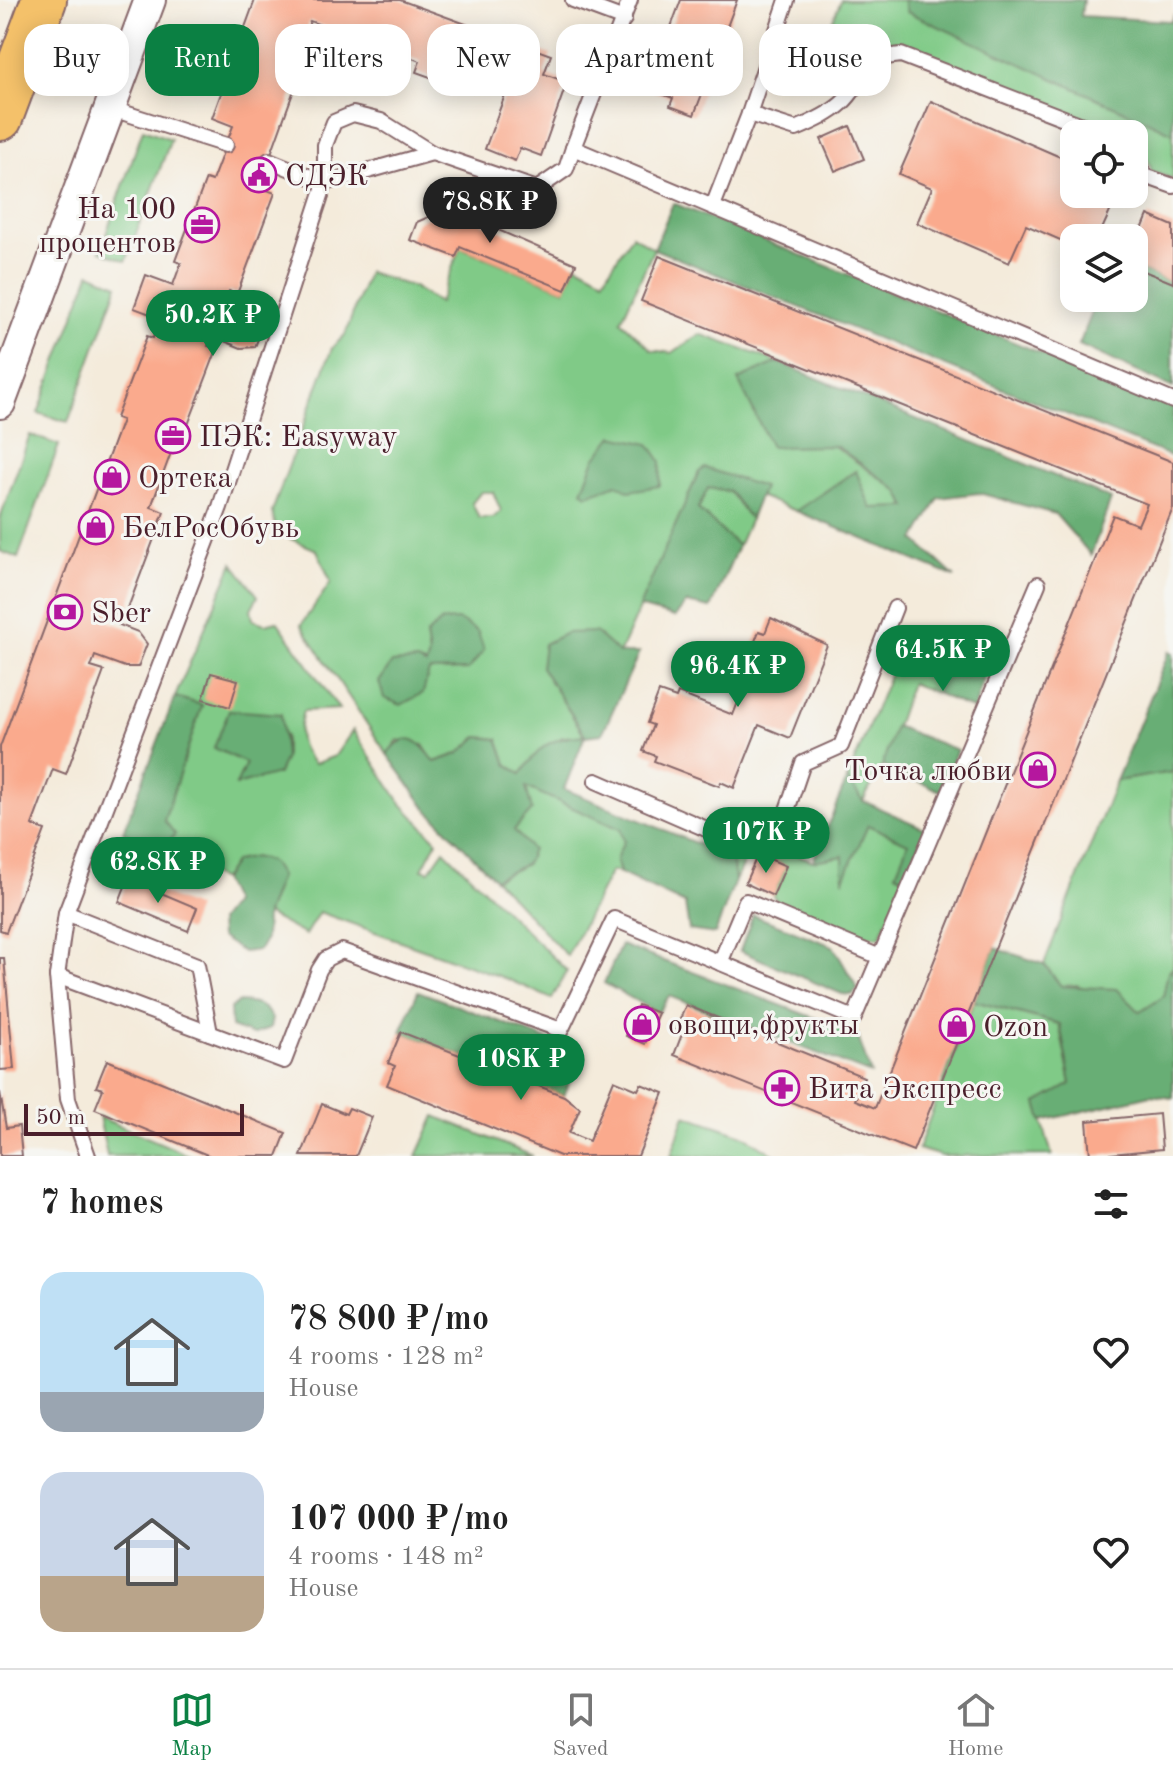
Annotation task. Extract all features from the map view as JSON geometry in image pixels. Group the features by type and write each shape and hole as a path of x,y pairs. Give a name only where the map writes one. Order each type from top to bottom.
{"main road":[{"path":"0,118 44,0"}],"street":[{"path":"0,403 150,0"}],"lane":[{"path":"573,0 624,19"},
{"path":"88,1156 68,1099 57,976 66,913 220,507 325,183 325,145 334,122 353,114 381,121 432,153 537,189 566,169 630,0"},
{"path":"713,206 749,114 787,0"},
{"path":"749,114 796,129 833,113 856,90 870,59 901,55 1069,120"},
{"path":"109,108 226,145"},
{"path":"573,148 1173,401"},
{"path":"269,160 325,183 432,153"},
{"path":"1148,177 1173,186"},
{"path":"57,976 284,1061 319,970 326,959 342,951 561,1030 614,919 854,1018 1038,584"},
{"path":"596,781 727,838 785,816 803,763 841,746 895,608"},
{"path":"720,963 746,901 880,957"},
{"path":"66,913 197,965 210,1033"}],"green space":[{"path":"841,0 903,0 907,12 1173,115 1173,179 1152,172 1148,160 1148,120 1085,120 897,46 891,46 891,24 831,24"},
{"path":"903,0 1083,0 1081,16 1170,21 1173,16 1173,133 1148,120 907,12"},
{"path":"143,129 171,139 126,261 100,251"},
{"path":"673,203 1173,407 1173,457 654,249"},
{"path":"632,235 654,249 621,321 652,350 672,353 700,334 778,362 739,380 900,492 907,508 871,509 855,471 796,511 699,472 619,654 595,632 541,667 585,736 562,737 521,774 507,764 498,739 478,737 458,754 434,762 423,745 398,740 387,754 301,625 331,582 317,550 277,533 272,512 332,348 345,335 368,272 413,287 439,303 460,247 565,290 576,264 604,279","holes":["481,492 493,492 501,511 493,518 479,518 472,503","426,635 484,650 468,670 428,671 416,661 426,665 429,656"]},
{"path":"90,273 118,285 68,422 38,413"},
{"path":"1148,273 1173,283 1173,388 1079,345 1092,312 1148,312"},
{"path":"778,362 1111,499 1091,555 1055,514 979,493 939,498 915,540 955,577 796,511 856,471 871,508 907,507 899,491 836,446 771,447 738,380"},
{"path":"30,435 59,445 18,558 0,551 0,518"},
{"path":"613,436 649,444 661,461 660,486 629,491 617,484 587,495 582,491 595,459"},
{"path":"705,468 763,487 750,519 729,491 708,488 698,509 738,546 711,608 686,603 675,617 639,607 699,472"},
{"path":"708,488 729,492 750,519 738,546 698,510"},
{"path":"233,563 258,596 251,609 253,620 265,624 277,621 339,709 303,711 300,739 308,757 314,764 335,756 353,730 400,802 437,841 422,869 429,871 444,850 567,971 552,999 507,979 319,912 305,935 266,914 280,876 235,861 222,880 161,853 175,834 164,820 202,705 175,697","holes":["229,710 285,736 285,757 278,773 237,785 246,763 228,718"]},
{"path":"459,620 478,632 484,650 468,670 429,671 423,693 401,705 384,698 379,682 392,663 417,661 426,665 429,655 426,635 442,621"},
{"path":"595,632 619,653 639,653 602,734 585,736 564,789 732,858 735,881 715,934 689,930 685,904 620,873 616,859 624,841 620,829 526,787 532,810 514,830 532,850 526,864 495,879 426,808 387,754 401,741 413,740 435,762 458,754 478,737 498,739 507,764 521,774 547,744 585,735 541,667 544,644 566,633"},
{"path":"979,650 987,667 974,710 936,693 945,656"},
{"path":"1169,652 1173,653 1173,772 1116,781"},
{"path":"945,656 936,693 911,683 882,766 863,801 847,780 895,661"},
{"path":"175,697 202,705 164,820 175,834 161,853 123,832"},
{"path":"229,710 281,714 285,757 278,774 236,785 246,763 214,748"},
{"path":"895,726 957,750 940,791 882,766"},
{"path":"1173,772 1173,967 1168,972 1164,997 1140,1012 1077,985 1061,986 1044,964 1116,781"},
{"path":"847,779 863,801 926,829 906,878 896,873 908,843 868,825 843,881 843,856 813,861"},
{"path":"525,786 620,829 624,841 616,859 620,873 611,871 567,956 495,879 526,864 513,830"},
{"path":"868,825 909,843 896,873 906,878 880,937 853,934 778,902 773,896 786,866 758,854 746,857 735,881 732,858 766,842 813,861 843,856 843,878"},
{"path":"254,857 271,862 280,876 266,914 265,939 259,950 243,952 220,937 219,921 233,903 222,880 235,861"},
{"path":"753,915 833,946 858,989 852,995 842,994 740,951"},
{"path":"621,945 857,1034 871,1074 669,996 658,1013 604,983"},
{"path":"995,948 1044,964 1061,986 1117,989 1140,1012 1163,997 1168,972 1173,967 1173,1098 1151,1095 1042,1121 1037,1103 1071,1084 1060,1024 974,1001"},
{"path":"418,991 580,1052 564,1096 401,1032"},
{"path":"974,1001 1059,1024 1071,1084 1037,1103 1052,1155 942,1156 918,1149"},
{"path":"239,1002 266,1010 272,1019 270,1028 253,1035 231,1027 230,1008"},
{"path":"685,1115 743,1135 776,1156 671,1156"},
{"path":"435,1116 533,1156 417,1156"},
{"path":"99,1117 191,1156 107,1156"}],"building":[{"path":"255,0 400,0 466,24 427,24 427,76 416,72 420,61 411,58 411,24 318,24 310,21 309,24 275,24 275,96 292,96 259,187 275,193 237,294 229,291 225,301 255,312 263,325 255,347 241,348 212,336 208,346 217,349 178,451 172,450 151,507 164,512 125,616 112,612 109,621 138,632 147,644 138,667 125,667 95,656 91,667 104,671 66,774 53,769 32,825 45,830 6,932 0,930 0,747 122,420 116,418 147,336 153,338 161,318 134,308 146,275 173,285 181,263 175,261 206,179 212,181 233,126 212,118 220,96 259,96 259,24 246,24"},
{"path":"681,0 737,0 728,24 672,24"},
{"path":"540,51 551,55 544,74 556,78 556,96 562,96 541,156 520,148 515,161 485,149 505,96 540,96"},
{"path":"667,96 701,96 694,115 670,106 673,98"},
{"path":"931,101 1060,157 1060,208 1112,208 1104,224 1060,224 1060,240 1026,225 1009,263 917,223 932,188 899,174"},
{"path":"850,126 864,159 835,171 821,139"},
{"path":"462,202 478,209 473,219 576,264 565,290 460,247 456,257 410,240 417,222"},
{"path":"1148,215 1173,226 1173,283 1148,273 1148,224 1144,224"},
{"path":"659,256 1173,462 1173,508 913,1151 674,1055 682,1034 675,1031 686,1005 864,1077 855,1100 875,1108 1113,515 1138,525 1147,504 641,301"},
{"path":"771,618 827,645 790,738 759,725 734,788 721,782 719,786 654,761 656,756 643,751 653,725 647,723 659,692 676,698 678,693 733,715 742,692 736,690 748,659 759,631 765,633"},
{"path":"211,673 238,680 230,707 203,699"},
{"path":"758,854 786,866 773,896 745,883"},
{"path":"128,879 197,908 188,931 119,902"},
{"path":"0,958 4,958 14,1069 0,1070"},
{"name":"овощи,фрукты","path":"638,1005 658,1013 645,1044 626,1036"},
{"path":"401,1032 564,1096 580,1108 569,1133 589,1141 614,1080 638,1090 641,1084 664,1093 638,1156 560,1156 387,1085 395,1066 388,1063"},
{"path":"107,1060 286,1133 277,1156 210,1156 95,1109 103,1089 96,1087"},
{"path":"0,1092 6,1128 19,1126 22,1156 0,1156"},
{"path":"322,1104 346,1114 349,1108 372,1117 356,1156 301,1156"},
{"path":"1159,1114 1162,1149 1090,1156 1087,1121"}],"place":[{"name":"СДЭК","path":"259,175"},
{"name":"На 100 процентов","path":"202,225"},
{"name":"ПЭК: Easyway","path":"173,436"},
{"name":"Ортека","path":"112,477"},
{"name":"БелРосОбувь","path":"96,527"},
{"name":"Sber","path":"65,612"},
{"name":"Точка любви","path":"1038,770"},
{"name":"овощи,фрукты","path":"642,1024"},
{"name":"Ozon","path":"957,1026"},
{"name":"Вита Экспресс","path":"782,1088"}]}
